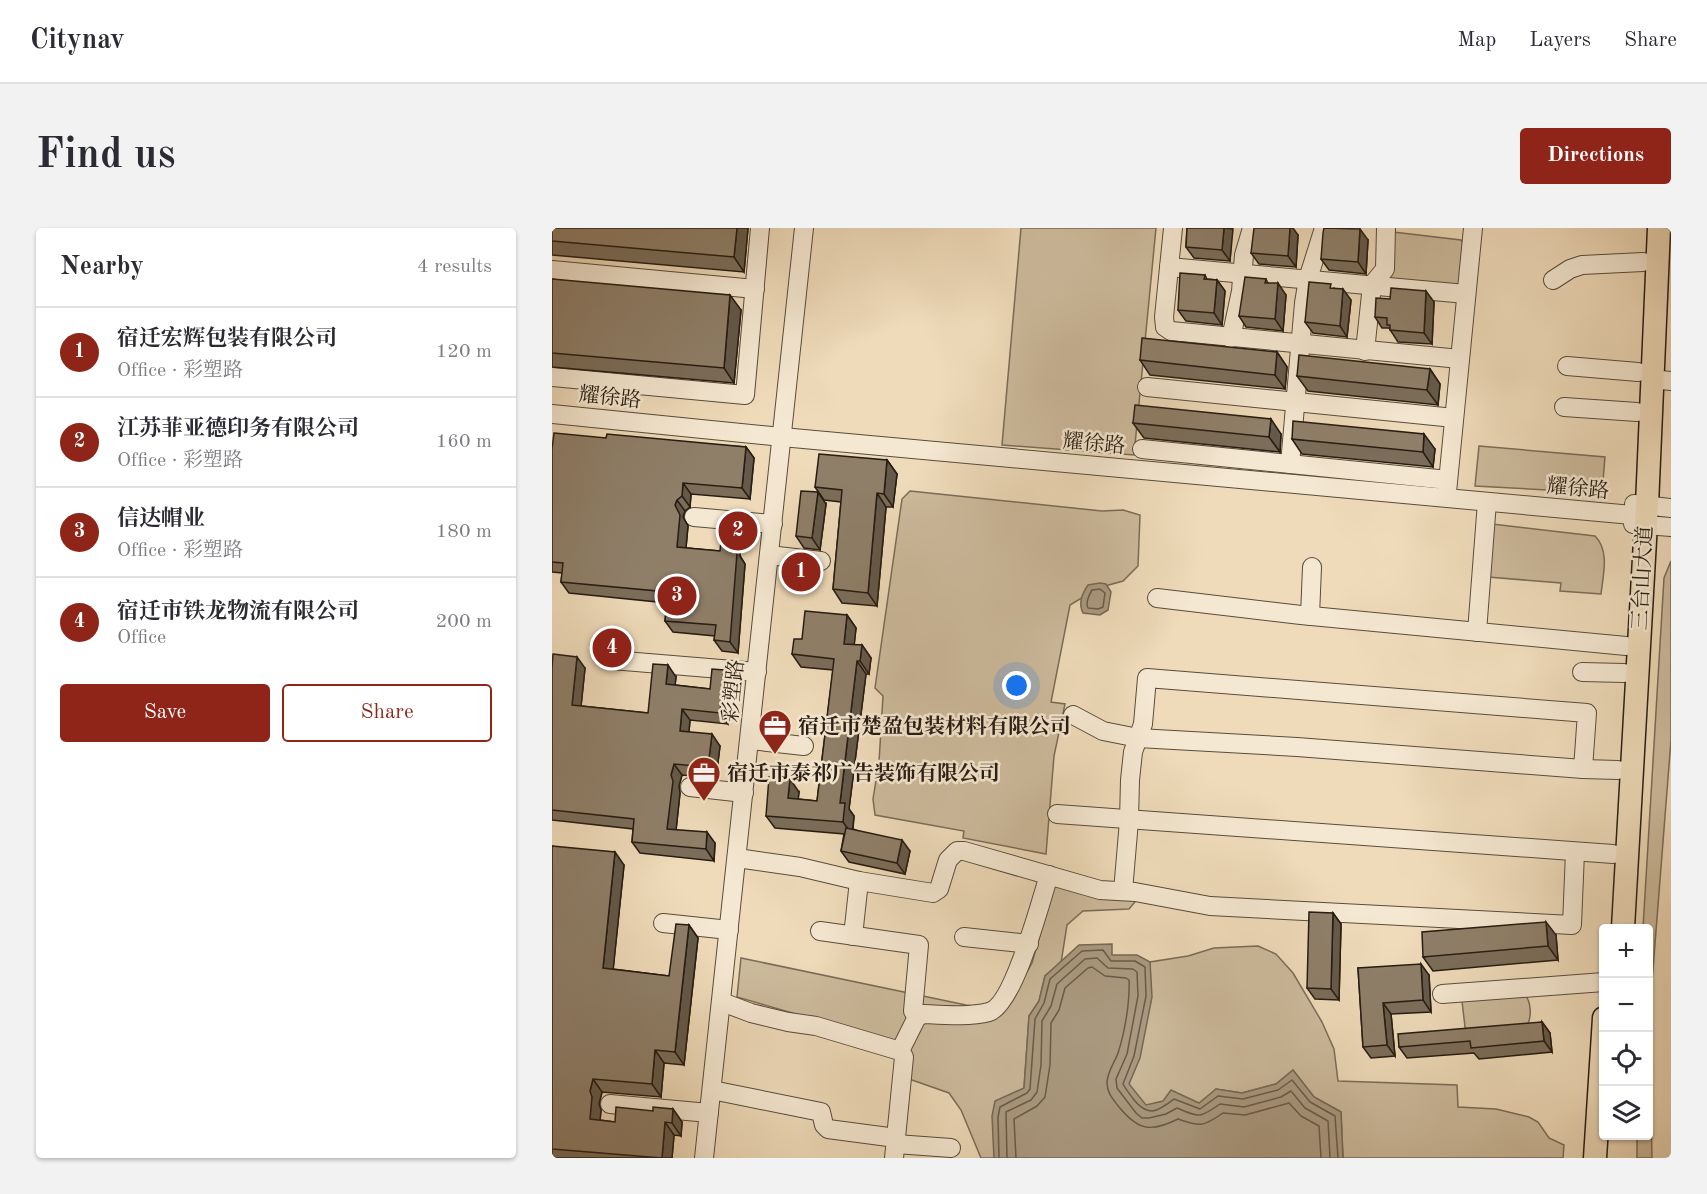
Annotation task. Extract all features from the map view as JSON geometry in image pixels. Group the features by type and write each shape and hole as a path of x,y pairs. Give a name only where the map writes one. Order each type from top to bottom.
{"main road":[{"name":"三台山大道","path":"1623,924 1638,515 1637,412 1654,377 1643,262 1645,228"},
{"name":"三台山大道","path":"1609,924 1626,646 1654,377 1659,228"},
{"path":"1595,1158 1603,1032"},
{"path":"1608,1158 1610,1140"}],"street":[{"path":"552,377 745,395 760,228"},
{"name":"彩塑路","path":"704,1158 804,228"},
{"path":"1173,228 1164,317 1166,327 1171,332 1460,359"},
{"path":"1231,338 1241,291 1244,255 1252,228"},
{"path":"1290,464 1308,279 1324,228"},
{"path":"1365,351 1372,285 1385,269 1386,228"},
{"path":"1447,498 1466,294 1468,228"},
{"path":"1553,280 1570,268 1582,265 1643,262"},
{"path":"1169,267 1466,294"},
{"path":"552,270 755,289"},
{"path":"1567,366 1654,377"},
{"path":"1147,387 1454,418"},
{"path":"1564,406 1637,412"},
{"name":"耀徐路","path":"552,414 1638,515"},
{"path":"1142,448 1448,480"},
{"path":"1477,632 1487,502"},
{"path":"1638,515 1671,508"},
{"path":"1638,515 1671,527"},
{"path":"694,518 773,524"},
{"path":"769,555 821,561"},
{"path":"1310,616 1312,567"},
{"path":"1157,598 1310,616 1626,646"},
{"path":"612,660 757,672"},
{"path":"1582,672 1624,673"},
{"path":"1123,891 1133,752 1143,724 1147,678 1587,712 1583,770"},
{"path":"1073,715 1103,731 1138,738 1297,747 1583,770 1618,770"},
{"path":"750,740 804,746"},
{"path":"690,787 744,793"},
{"path":"1057,814 1129,821 1613,854"},
{"path":"737,858 800,867 860,881 933,893 939,889 948,860 957,850 1100,890 1123,891 1210,906 1572,925 1575,852"},
{"path":"900,1051 917,1017 924,1014 952,1015 990,1012 1000,1006 1029,944 1049,875"},
{"path":"852,936 860,881"},
{"path":"663,923 729,930"},
{"path":"820,931 919,945 913,1011 917,1017"},
{"path":"964,937 1029,944"},
{"path":"1442,994 1599,982"},
{"path":"722,1002 751,1013 816,1026 900,1051 904,1057 895,1146"},
{"path":"712,1090 821,1112 824,1125 828,1129 895,1146 951,1148"},
{"path":"610,1104 710,1113"}],"shaded area":[{"path":"1021,228 1156,228 1134,455 1002,445"},
{"path":"1393,232 1461,240 1463,243 1461,285 1388,280"},
{"path":"1479,446 1605,457 1602,493 1475,486"},
{"path":"910,491 1102,511 1123,510 1140,515 1138,566 1123,581 1098,588 1070,605 1051,702 1065,704 1054,756 1046,854 963,838 964,831 875,815 873,799 879,762 883,696 875,688 902,499"},
{"path":"1492,524 1595,536 1600,542 1604,556 1601,594 1560,591 1561,583 1488,577"},
{"path":"1671,561 1671,740 1653,969 1653,924 1643,924 1664,578"},
{"path":"1055,883 1139,897 1129,909 1083,911 1067,925 1061,963 1045,976 1039,1001 1029,1016 1024,1088 1049,1158 981,1158 961,1110 949,1093 909,1079 911,1054 841,1027 737,997 741,958 966,1005 1005,1010 1032,963"},
{"path":"1258,946 1276,954 1293,973 1322,1022 1334,1049 1338,1081 1457,1085 1458,1107 1496,1109 1529,1117 1538,1122 1549,1138 1564,1145 1563,1158 1343,1158 1341,1112 1314,1097 1293,1070 1276,1084 1242,1093 1216,1089 1169,1144 1129,1084 1151,1001 1150,962 1188,956 1214,948"},
{"path":"1525,995 1529,1001 1530,1010 1527,1025 1467,1030 1465,1027 1462,1001"},
{"path":"1637,1140 1652,1140 1652,1158 1637,1158"}],"water":[{"path":"1106,584 1111,592 1108,610 1100,615 1083,613 1082,595 1088,585"},
{"path":"1112,944 1112,955 1137,955 1150,962 1152,997 1140,1058 1129,1084 1146,1105 1163,1101 1171,1090 1199,1103 1216,1089 1242,1093 1276,1084 1293,1070 1314,1097 1341,1112 1343,1158 994,1158 992,1116 995,1101 1024,1088 1029,1016 1039,1001 1045,976 1079,945"}],"building":[{"path":"552,228 737,228 734,257 552,241"},
{"path":"1187,228 1224,228 1222,250 1186,247"},
{"path":"1254,228 1290,228 1288,256 1251,253"},
{"path":"1324,228 1360,229 1358,262 1321,259"},
{"path":"1180,273 1205,275 1204,279 1217,280 1214,313 1178,310"},
{"path":"1245,277 1266,279 1265,283 1278,283 1275,319 1239,316"},
{"path":"552,279 730,295 724,368 552,353"},
{"path":"1309,282 1331,284 1330,288 1343,289 1340,326 1305,322"},
{"path":"1391,288 1426,291 1424,333 1390,330 1387,318 1375,317 1376,298 1390,299"},
{"path":"1142,338 1277,352 1275,375 1140,360"},
{"path":"1299,355 1430,369 1427,390 1297,376"},
{"path":"1135,405 1271,419 1269,437 1133,423"},
{"path":"1293,421 1424,434 1423,452 1292,439"},
{"path":"554,433 606,438 607,434 746,447 742,488 683,483 682,496 675,505 680,515 677,547 720,551 723,520 734,521 731,552 737,553 730,642 714,640 716,625 665,621 668,592 561,582 563,563 552,562"},
{"path":"819,454 887,460 884,494 877,493 868,593 833,589 842,490 815,487"},
{"path":"801,491 818,492 812,538 796,536"},
{"path":"805,611 847,615 844,644 862,645 860,661 857,661 840,803 845,803 843,822 766,816 769,777 790,779 788,798 817,801 834,659 792,654 794,639 802,639"},
{"path":"553,654 577,657 572,705 648,713 653,664 668,665 666,684 710,689 712,669 724,670 720,713 682,709 680,731 712,734 708,767 674,764 671,775 673,781 667,829 707,832 706,849 632,842 634,819 552,810"},
{"path":"846,828 902,840 897,863 841,851"},
{"path":"552,846 615,852 603,968 669,976 676,924 689,925 675,1052 655,1050 652,1084 593,1079 590,1091 592,1097 590,1119 615,1122 616,1107 653,1111 653,1107 673,1109 672,1123 665,1122 662,1158 552,1149"},
{"path":"1309,912 1333,913 1331,989 1307,988"},
{"path":"1546,922 1548,946 1423,957 1422,932"},
{"path":"1421,964 1423,1000 1383,1003 1387,1045 1363,1047 1358,968"},
{"path":"1542,1022 1544,1041 1471,1048 1470,1041 1399,1047 1398,1034"}],"place":[{"name":"江苏菲亚德印务有限公司","path":"738,531"},
{"name":"宿迁宏辉包装有限公司","path":"801,572"},
{"name":"信达帽业","path":"677,596"},
{"name":"宿迁市铁龙物流有限公司","path":"612,648"},
{"name":"宿迁市楚盈包装材料有限公司","path":"775,755"},
{"name":"宿迁市泰祁广告装饰有限公司","path":"704,802"}]}
